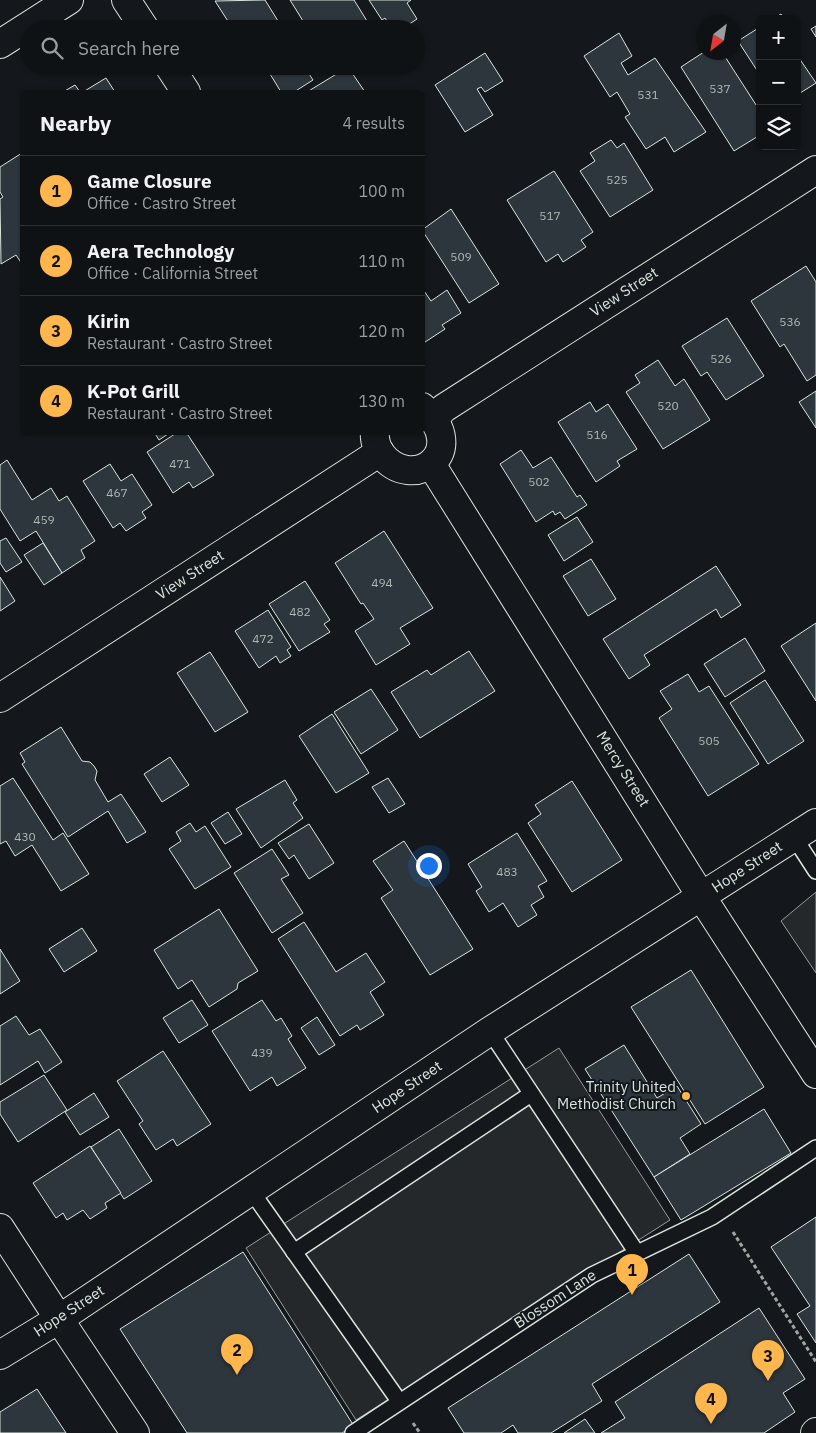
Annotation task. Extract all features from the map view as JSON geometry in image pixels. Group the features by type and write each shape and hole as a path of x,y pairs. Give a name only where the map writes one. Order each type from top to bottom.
{"street":[{"path":"126,0 139,20"},
{"path":"37,20 66,1"},
{"path":"0,44 20,31"},
{"path":"175,75 185,90"},
{"name":"View Street","path":"428,413 444,408 816,170"},
{"path":"378,442 389,462 401,469 414,470 431,464 440,451 442,435 428,413"},
{"name":"View Street","path":"0,698 378,442"},
{"name":"Mercy Street","path":"431,464 701,896 816,1074"},
{"name":"Hope Street","path":"0,1356 252,1192 490,1031 805,830"},
{"path":"0,1228 135,1433"}],"lane":[{"path":"805,830 816,872"},
{"path":"490,1031 637,1253"},
{"path":"294,1252 531,1094"},
{"name":"Blossom Lane","path":"353,1433 592,1275 720,1212 816,1148"},
{"path":"252,1192 399,1401"}],"path":[{"path":"720,1212 816,1362"}],"shaded area":[{"path":"816,892 816,973 781,921"},
{"path":"559,1048 670,1220 356,1420 246,1248"}],"building":[{"path":"265,0 277,20 227,20 215,1"},
{"path":"290,0 354,0 366,20 302,20"},
{"path":"369,0 411,0 407,3 417,19 386,20 385,18 382,20"},
{"path":"816,26 816,37 811,29"},
{"path":"756,30 756,69 741,46 741,39"},
{"path":"619,33 632,56 621,63 628,75 655,58 706,132 674,152 665,137 646,149 625,117 630,114 617,92 610,97 584,56"},
{"path":"485,53 503,81 485,92 481,87 477,89 493,115 465,132 435,85"},
{"path":"696,57 696,60 727,60 756,105 756,137 734,151 681,67"},
{"path":"801,61 816,83 801,92"},
{"path":"271,75 310,75 313,80 297,90 280,90"},
{"path":"335,75 353,75 364,90 310,90"},
{"path":"106,78 114,90 86,90"},
{"path":"75,85 79,90 66,90"},
{"path":"611,140 617,148 624,143 653,190 610,217 580,171 595,161 590,153"},
{"path":"20,154 20,261 16,255 1,264 0,199 3,197 0,192 0,167"},
{"path":"554,171 593,232 581,240 586,247 563,262 558,254 546,262 507,200"},
{"path":"451,209 499,284 469,303 425,235 425,228"},
{"path":"806,266 816,282 816,375 807,381 784,344 780,347 751,301"},
{"path":"447,290 461,313 442,325 445,329 425,342 425,292 431,301"},
{"path":"727,318 764,376 726,400 707,372 701,376 682,346"},
{"path":"658,360 675,386 684,379 710,420 663,449 626,392 640,383 635,375"},
{"path":"816,391 816,428 799,402"},
{"path":"590,402 596,412 608,404 637,449 617,461 620,466 596,482 558,422"},
{"path":"156,435 166,435 159,440"},
{"path":"173,435 188,435 214,475 193,488 189,482 173,493 147,452"},
{"path":"521,450 533,468 551,457 577,497 580,495 587,505 565,519 560,512 555,515 553,511 536,522 500,464"},
{"path":"7,460 32,500 51,488 59,501 67,496 95,541 81,550 85,558 62,573 36,531 20,541 0,509 0,465"},
{"path":"110,464 121,481 132,474 152,505 142,512 146,518 126,531 120,523 113,528 83,481"},
{"path":"577,517 593,542 564,561 548,535"},
{"path":"384,531 433,608 400,628 410,644 376,665 355,631 374,619 363,603 361,604 335,563"},
{"path":"6,538 22,562 6,572 0,563 0,541"},
{"path":"43,543 62,573 44,585 24,555"},
{"path":"591,559 616,599 588,616 563,576"},
{"path":"716,566 741,605 721,618 716,609 644,655 650,665 629,679 603,639"},
{"path":"0,577 15,601 0,611"},
{"path":"305,581 330,620 324,624 330,632 299,651 269,604"},
{"path":"268,610 291,647 287,650 291,656 280,663 276,656 259,668 235,631"},
{"path":"816,623 816,701 781,646"},
{"path":"745,638 765,671 725,697 704,664"},
{"path":"469,651 495,691 420,738 391,692 427,670 431,675"},
{"path":"210,652 248,712 215,732 177,673"},
{"path":"688,674 699,692 709,686 759,764 708,796 659,718 672,709 660,691"},
{"path":"765,680 804,741 768,764 730,703"},
{"path":"371,689 398,730 361,754 334,712"},
{"path":"332,714 369,773 336,793 299,736"},
{"path":"61,727 82,761 90,762 94,766 97,771 95,780 108,802 121,794 146,832 127,843 108,811 68,837 22,764 25,762 20,753"},
{"path":"170,757 189,785 162,802 144,774"},
{"path":"13,778 53,840 63,833 89,874 61,891 32,845 15,856 6,841 0,844 0,786"},
{"path":"388,778 405,804 389,813 372,787"},
{"path":"285,780 297,800 293,803 303,818 261,848 236,809"},
{"path":"572,781 622,860 572,892 528,823 541,814 535,805"},
{"path":"228,812 242,834 225,844 211,823"},
{"path":"190,823 196,832 205,826 231,867 195,889 169,849 181,841 176,832"},
{"path":"309,824 334,863 309,879 294,855 289,859 278,843"},
{"path":"517,833 547,881 538,886 544,897 531,905 537,915 518,927 503,903 489,912 476,891 482,887 468,864"},
{"path":"404,841 473,949 430,975 381,898 393,890 373,861"},
{"path":"272,849 289,875 281,879 303,913 272,933 234,873"},
{"path":"219,909 258,971 238,983 237,989 209,1007 192,980 178,989 154,950"},
{"path":"304,922 336,972 366,953 385,982 370,992 384,1015 360,1030 357,1025 340,1036 278,939"},
{"path":"82,928 97,951 64,972 49,949"},
{"path":"0,949 20,981 0,994"},
{"path":"691,970 764,1087 705,1124 631,1007"},
{"path":"192,1000 208,1025 179,1043 163,1018"},
{"path":"262,1000 276,1021 281,1018 292,1036 288,1039 306,1068 277,1086 272,1077 250,1091 212,1031"},
{"path":"16,1016 29,1035 40,1029 62,1062 45,1073 38,1061 0,1085 0,1026"},
{"path":"317,1017 335,1045 319,1055 301,1028"},
{"path":"624,1045 657,1098 677,1086 701,1124 680,1138 690,1154 654,1177 585,1069"},
{"path":"163,1051 211,1124 177,1146 173,1139 156,1150 139,1124 143,1121 117,1081"},
{"path":"44,1075 67,1110 18,1142 0,1114 0,1102"},
{"path":"94,1093 109,1117 80,1135 65,1112"},
{"path":"764,1109 791,1153 681,1220 654,1177"},
{"path":"119,1129 152,1181 124,1199 91,1147"},
{"path":"90,1146 121,1193 105,1203 107,1208 90,1219 83,1210 67,1220 63,1213 56,1218 33,1183"},
{"path":"816,1217 816,1343 797,1314 810,1306 771,1247"},
{"path":"243,1252 354,1426 342,1433 187,1433 120,1329"},
{"path":"689,1254 720,1302 592,1384 602,1401 551,1433 518,1433 513,1425 501,1433 464,1433 448,1408"},
{"path":"759,1308 805,1379 783,1393 795,1412 764,1433 601,1433 625,1418 615,1402"},
{"path":"37,1389 66,1433 0,1433 0,1412"},
{"path":"585,1419 595,1433 564,1433"}],"place":[{"name":"Trinity United Methodist Church","path":"686,1096"},
{"name":"Game Closure","path":"632,1295"},
{"name":"Aera Technology","path":"237,1375"},
{"name":"Kirin","path":"768,1381"},
{"name":"K-Pot Grill","path":"711,1424"}]}
